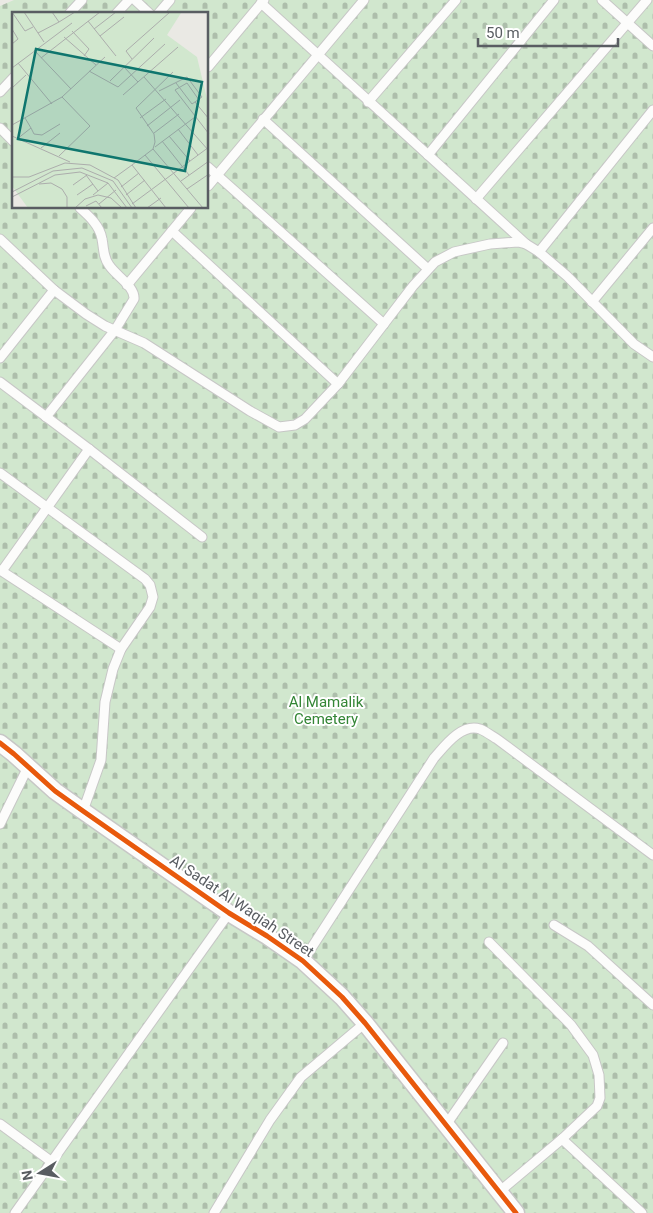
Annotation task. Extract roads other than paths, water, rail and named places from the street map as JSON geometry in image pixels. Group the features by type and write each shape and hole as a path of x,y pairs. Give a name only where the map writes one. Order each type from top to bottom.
{"street":[{"name":"Al Sadat Al Waqiah Street","path":"0,744 28,766 54,791 229,913 303,961 342,997 365,1023 516,1213"}],"lane":[{"path":"71,12 82,0"},
{"path":"118,12 129,0"},
{"path":"134,0 148,12"},
{"path":"160,12 170,0"},
{"path":"209,185 364,0"},
{"path":"368,102 456,0"},
{"path":"428,155 554,0"},
{"path":"602,0 653,46"},
{"path":"476,199 628,24 646,0"},
{"path":"209,66 263,2 368,102 526,244 539,252 566,276 634,344 653,357"},
{"path":"0,92 12,79"},
{"path":"539,252 653,110"},
{"path":"263,119 428,269"},
{"path":"0,128 12,140"},
{"path":"209,168 384,324"},
{"path":"46,417 115,330 134,300 134,295 110,267 103,253 100,231 81,209"},
{"path":"127,285 190,209"},
{"path":"592,302 653,228"},
{"path":"172,231 338,384"},
{"path":"0,239 54,290 86,314 106,326 144,343 250,411 279,427 295,425 305,419 338,384 413,286 435,262 454,252 490,244 518,242 526,244"},
{"path":"0,358 54,290"},
{"path":"0,382 202,537"},
{"path":"89,449 1,570 121,649"},
{"path":"0,473 150,585 153,596 150,607 131,632 121,649 113,669 105,702 101,760 83,811"},
{"path":"303,961 434,758 452,738 467,729 479,729 497,740 653,855"},
{"path":"0,824 28,766"},
{"path":"16,1213 229,913"},
{"path":"554,925 588,946 653,1005"},
{"path":"489,942 570,1025 593,1055 599,1075 600,1098 597,1106 500,1192"},
{"path":"214,1213 270,1120 301,1077 365,1023"},
{"path":"446,1125 503,1043"},
{"path":"0,1124 52,1162"},
{"path":"562,1139 642,1213"}],"park label":[{"name":"Al Mamalik Cemetery","path":"326,710"}]}
